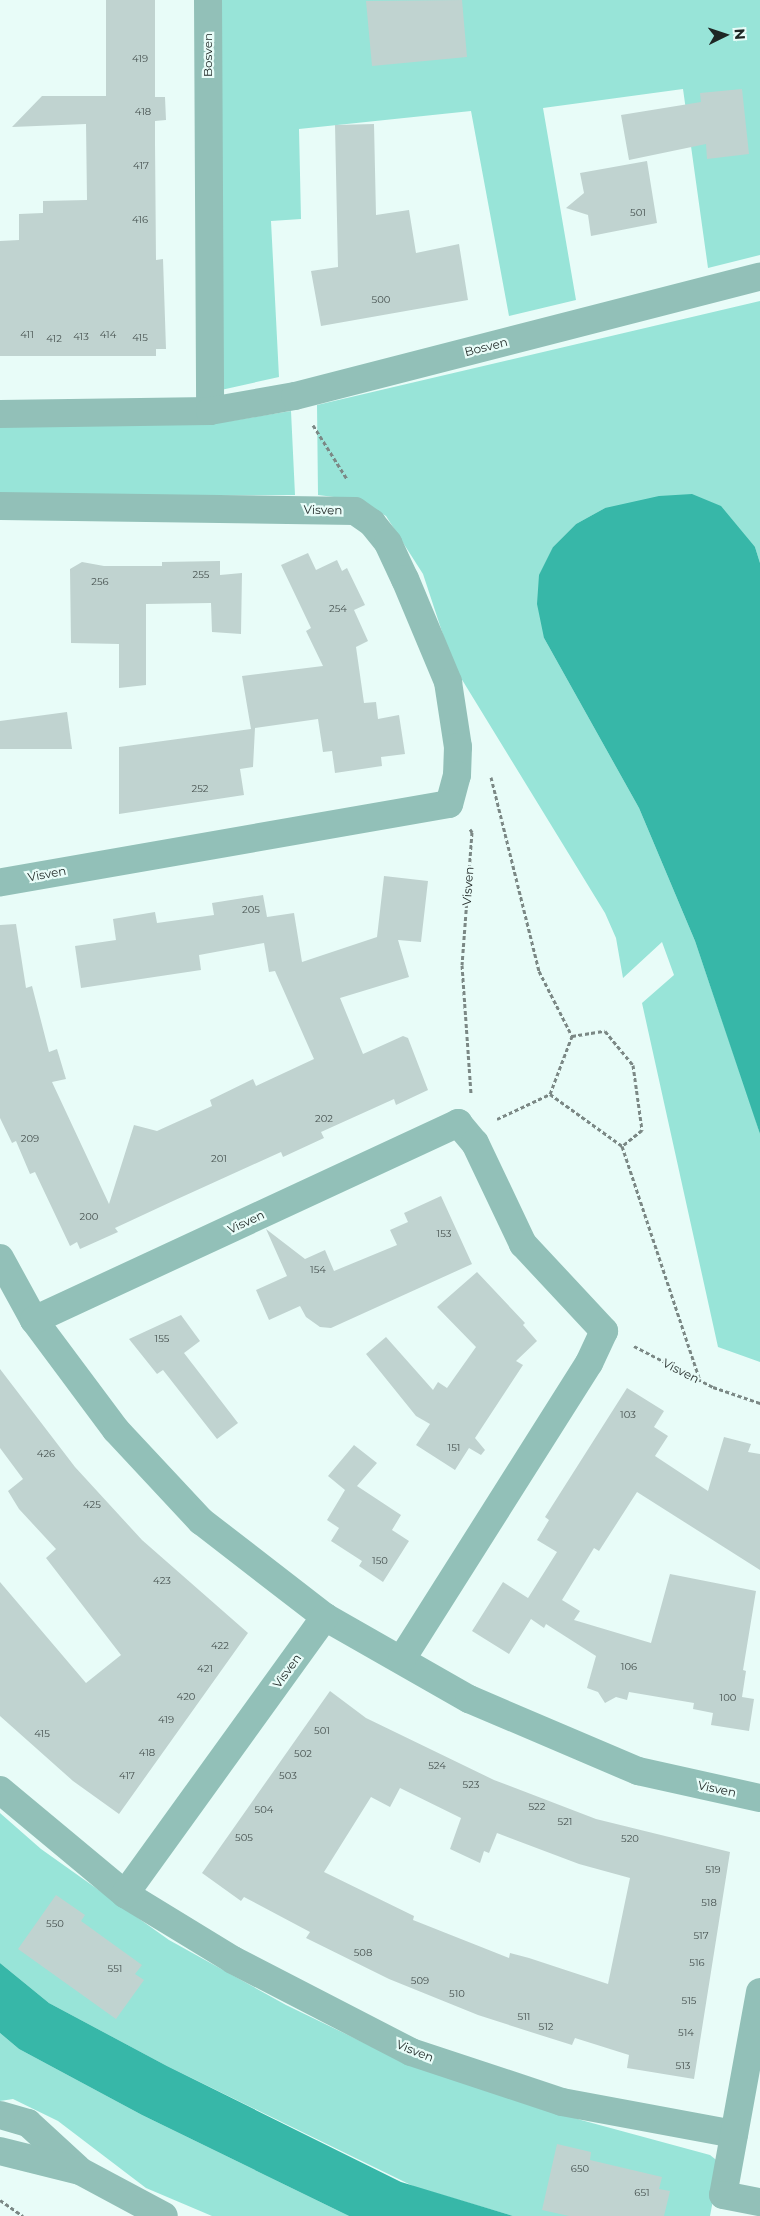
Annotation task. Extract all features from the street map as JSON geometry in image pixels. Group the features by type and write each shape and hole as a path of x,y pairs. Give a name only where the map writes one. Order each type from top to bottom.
{"street":[{"name":"Bosven","path":"208,0 210,411"},
{"name":"Bosven","path":"0,414 210,411 295,396 760,277"},
{"name":"Visven","path":"0,506 355,511 372,523 388,543 448,682 458,747 457,775 449,804 0,882"},
{"name":"Visven","path":"34,1320 462,1129"},
{"path":"402,1659 589,1363 604,1331 523,1244 475,1144 462,1129"},
{"name":"Visven","path":"0,1258 34,1320 116,1430 201,1521 325,1618 402,1659 469,1699 638,1771 760,1798"},
{"name":"Visven","path":"125,1894 325,1618"},
{"name":"Visven","path":"0,1790 125,1894 233,1960 411,2052 562,2102 734,2134"},
{"path":"760,1992 722,2196 760,2202"},
{"path":"0,2115 28,2123 80,2171"},
{"path":"0,2151 80,2171 164,2216"}],"path":[{"path":"295,396 346,477 355,511"},
{"path":"346,477 354,483"},
{"path":"462,1129 550,1094 572,1036 539,971 490,771"},
{"name":"Visven","path":"449,804 472,832 462,965 471,1099 462,1129"},
{"path":"572,1036 605,1031 633,1065 642,1130 622,1146"},
{"path":"550,1094 622,1146 700,1380"},
{"name":"Visven","path":"604,1331 700,1380 760,1403"},
{"path":"0,2200 23,2216"}],"shaded area":[{"path":"213,0 760,0 760,255 708,268 683,89 543,108 576,300 509,316 471,111 299,129 301,219 271,221 279,377 221,390"},
{"path":"760,301 760,563 755,547 605,508 576,524 553,547 544,638 639,808 695,941 760,1134 760,1362 718,1347 642,1003 674,975 662,942 623,978 616,938 605,913 453,665 423,574 386,516 358,500 318,495 317,405"},
{"path":"291,411 295,495 0,496 0,425 224,422"},
{"path":"692,494 721,506 755,547 760,563 760,1134 695,941 639,808 544,638 537,604 539,575 553,547 576,524 605,508 659,496"},
{"path":"0,1813 41,1849 169,1940 286,2005 381,2051 581,2120 710,2155 720,2163 710,2216 513,2216 415,2187 167,2066 49,2003 0,1963"},
{"path":"0,1963 49,2003 167,2066 401,2182 513,2216 349,2216 142,2115 19,2049 0,2033"},
{"path":"0,2033 19,2049 142,2115 349,2216 212,2216 146,2188 58,2121 13,2099 0,2101"}],"building":[{"path":"106,0 155,0 155,97 165,97 166,120 155,121 155,142 156,260 163,259 166,349 156,349 156,356 0,356 0,241 19,240 19,214 43,213 43,201 87,200 86,124 12,127 42,96 106,96"},
{"path":"462,0 467,57 372,66 366,1"},
{"path":"742,89 749,154 707,159 706,144 629,160 621,115 701,102 700,93"},
{"path":"374,124 376,215 409,210 416,253 459,244 468,300 321,326 311,271 338,267 335,125"},
{"path":"647,161 657,223 591,236 588,215 566,208 584,193 580,173"},
{"path":"308,553 316,570 337,560 342,571 347,568 365,605 354,610 368,641 356,647 364,703 376,702 378,719 399,715 405,754 381,757 382,766 335,773 332,751 323,752 318,719 255,728 253,767 240,769 244,795 119,814 119,747 251,729 242,676 323,666 306,631 311,628 281,565"},
{"path":"220,561 220,575 242,573 241,634 212,632 211,603 146,604 146,685 119,688 119,644 71,643 70,569 82,562 104,566 162,566 162,562"},
{"path":"67,712 72,749 0,749 0,721"},
{"path":"384,876 428,881 421,942 398,940 409,977 340,998 363,1054 403,1036 408,1038 428,1090 396,1105 394,1099 321,1132 324,1138 283,1157 281,1152 173,1201 115,1228 118,1232 80,1249 77,1242 70,1246 35,1172 30,1174 16,1141 12,1143 0,1118 0,925 16,924 26,988 32,986 49,1052 57,1049 66,1079 52,1082 109,1204 134,1125 157,1131 212,1106 210,1100 253,1079 256,1086 314,1059 275,971 269,972 264,943 199,955 201,970 81,988 75,946 116,940 113,919 155,912 157,923 214,915 212,903 263,895 267,917 294,913 302,962 377,937"},
{"path":"441,1196 472,1264 331,1328 320,1327 306,1317 300,1306 269,1320 256,1290 287,1276 266,1229 305,1259 325,1250 334,1271 397,1245 390,1230 408,1222 404,1213"},
{"path":"477,1272 525,1323 523,1325 537,1341 516,1361 523,1365 475,1438 485,1450 481,1455 469,1448 455,1470 416,1445 430,1424 416,1416 366,1354 386,1337 433,1390 438,1382 447,1388 476,1347 437,1307"},
{"path":"181,1315 200,1341 184,1353 238,1423 217,1439 163,1370 157,1374 129,1339"},
{"path":"0,1369 75,1467 142,1540 248,1633 119,1814 73,1781 0,1716 0,1582 86,1683 121,1655 46,1558 56,1549 19,1509 8,1491 23,1479 0,1448"},
{"path":"627,1388 664,1411 654,1427 668,1436 655,1456 708,1491 724,1437 751,1444 748,1452 760,1454 760,1570 637,1492 599,1551 594,1548 562,1600 580,1611 574,1620 651,1643 670,1574 756,1591 743,1670 746,1671 742,1697 754,1699 749,1731 711,1725 713,1713 693,1709 694,1703 629,1692 627,1700 616,1697 605,1703 598,1692 587,1688 596,1656 546,1624 544,1628 531,1619 509,1654 472,1631 503,1582 528,1598 557,1552 537,1540 549,1520 545,1517"},
{"path":"354,1445 377,1463 357,1486 401,1515 392,1530 409,1541 383,1582 359,1566 362,1561 331,1541 339,1528 327,1520 345,1490 328,1476"},
{"path":"330,1691 366,1718 494,1780 596,1819 730,1852 694,2079 627,2068 629,2055 575,2038 572,2045 537,2034 478,2015 389,1979 306,1938 310,1932 244,1897 241,1901 202,1873","holes":["400,1788 461,1818 450,1849 480,1863 484,1851 489,1853 497,1833 579,1864 630,1878 608,1984 510,1953 509,1958 413,1920 414,1916 324,1872 371,1797 390,1807"]},
{"path":"56,1895 85,1915 81,1921 142,1965 135,1974 144,1980 116,2019 18,1949"},
{"path":"557,2144 591,2152 590,2160 662,2177 659,2189 670,2191 664,2216 569,2216 542,2210"}]}
